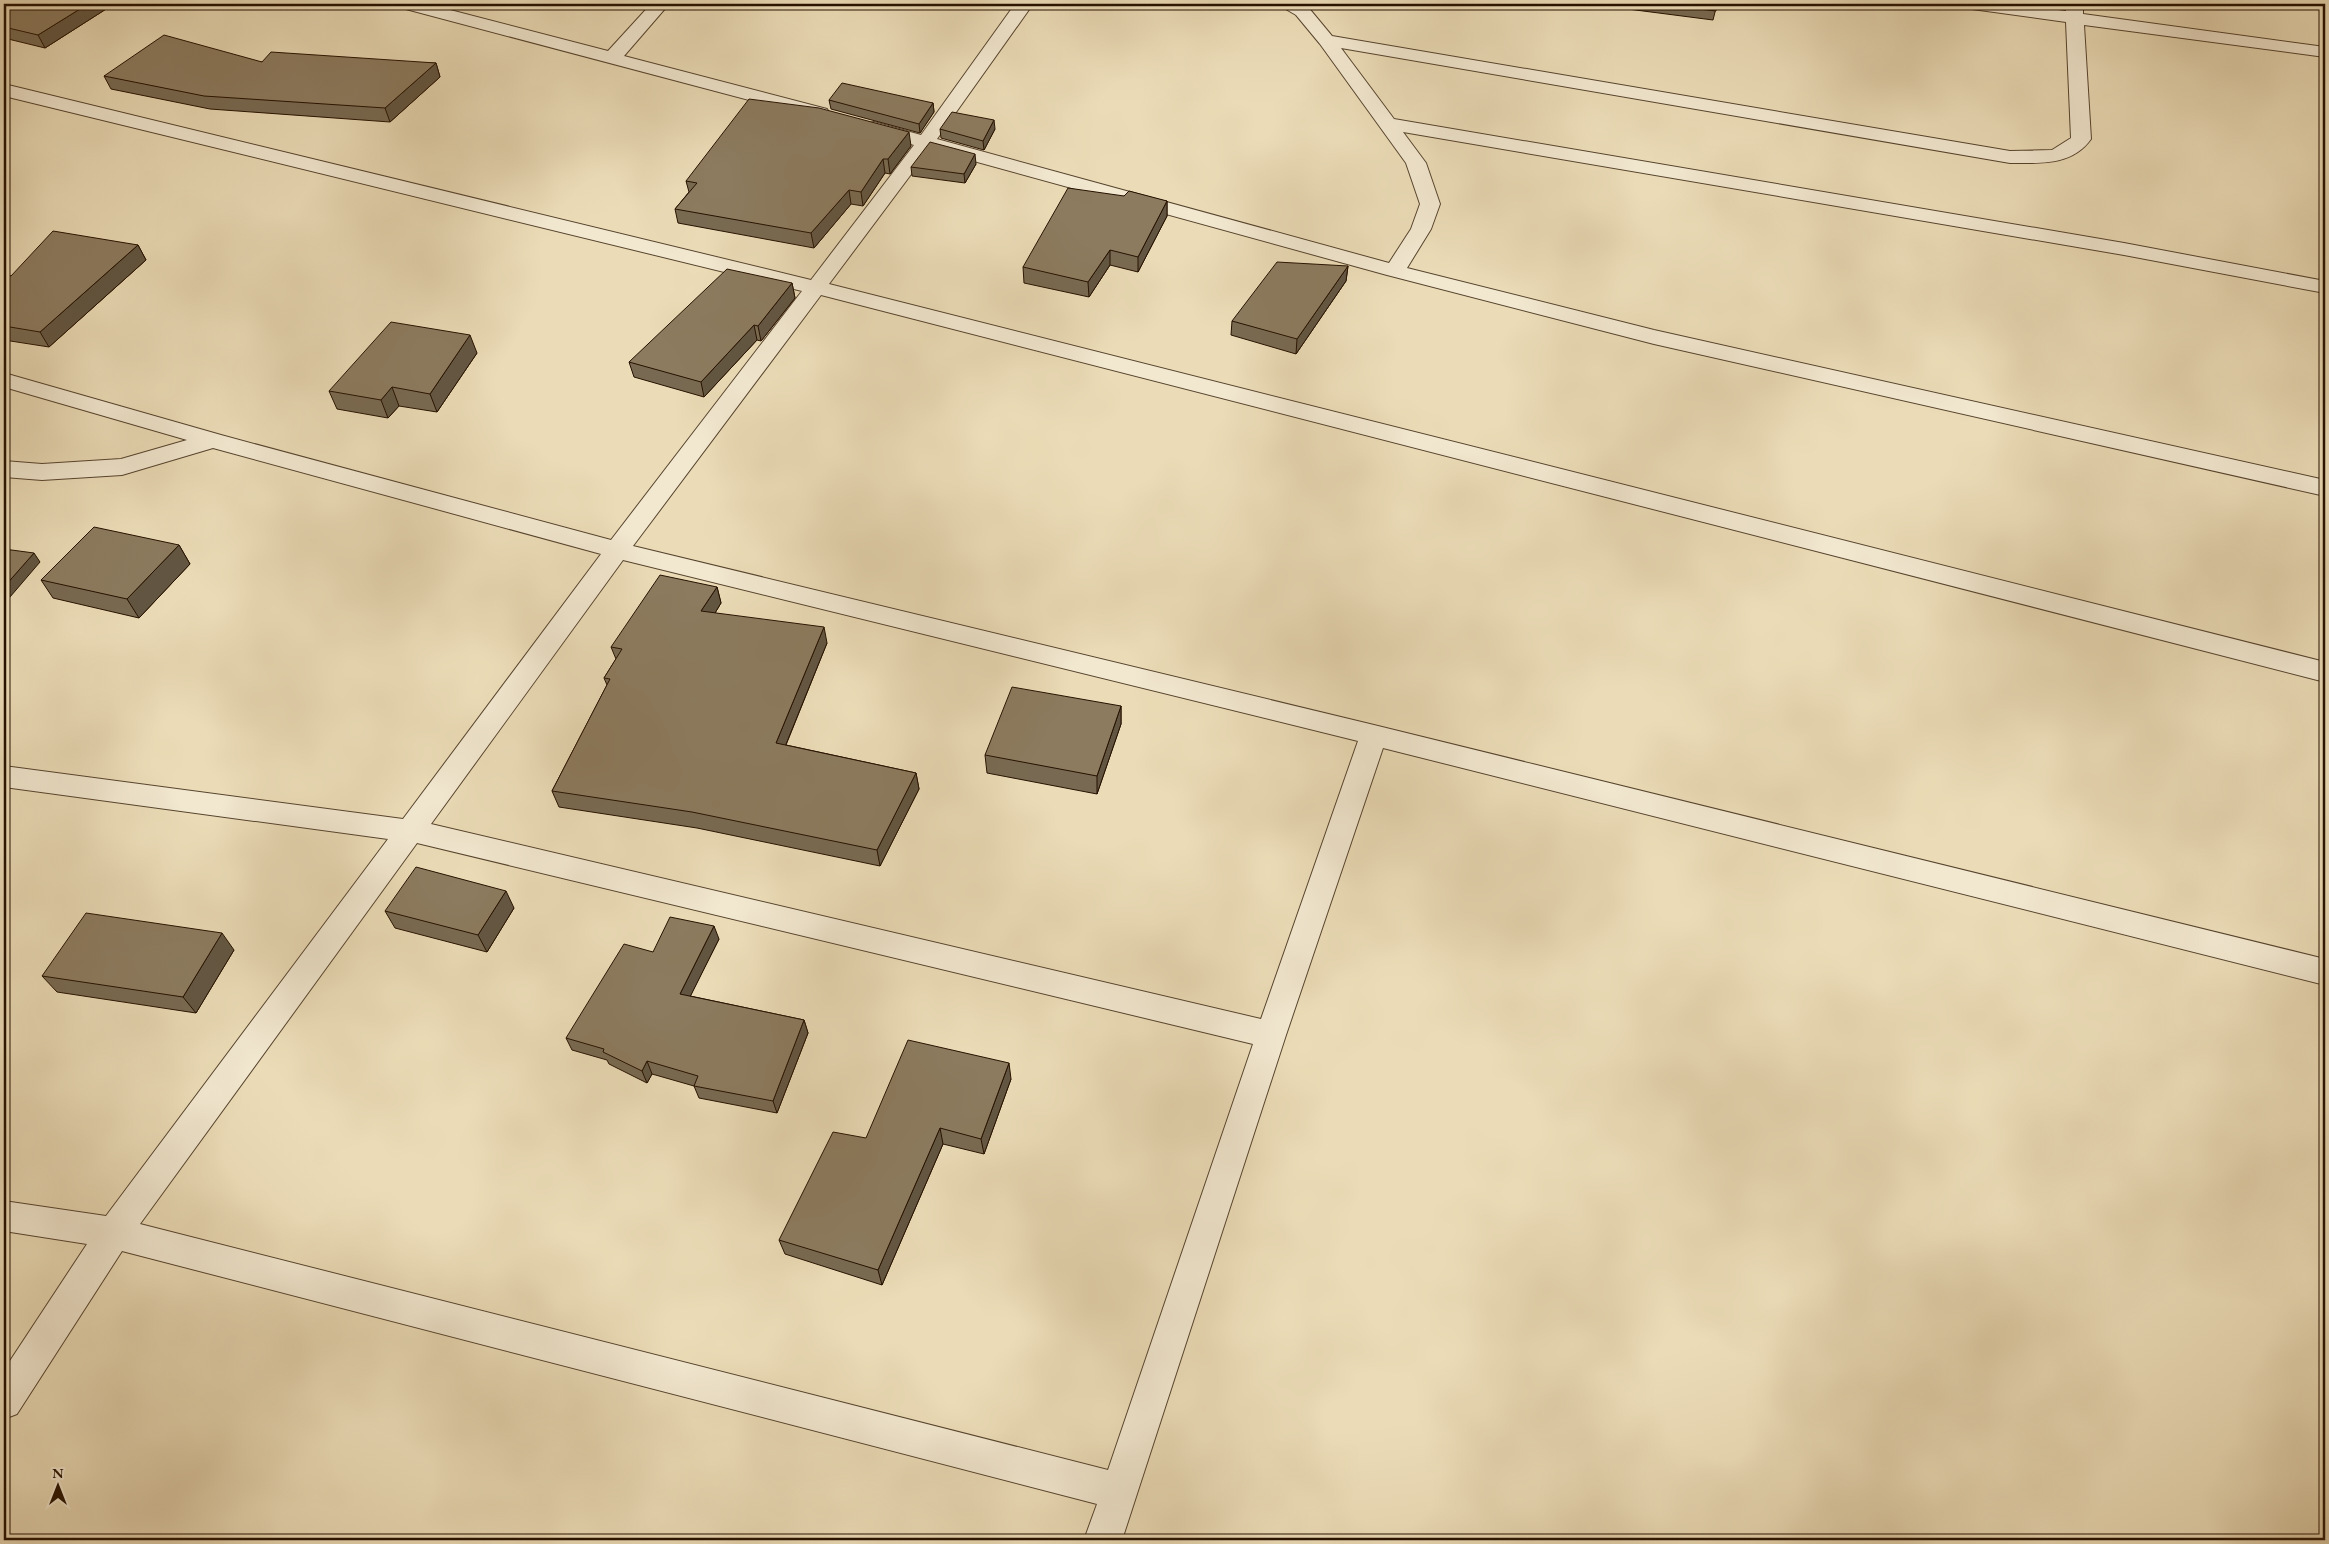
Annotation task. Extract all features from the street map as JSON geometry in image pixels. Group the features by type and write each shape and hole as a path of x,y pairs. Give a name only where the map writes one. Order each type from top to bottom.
{"street":[{"path":"408,4 850,121 1394,270 1654,337 2325,488"},
{"path":"612,58 660,4"},
{"path":"4,1401 114,1234 617,550 814,287 926,142 1024,4"},
{"path":"1290,4 1302,11 1326,40 1416,163 1430,204 1422,228 1394,270"},
{"path":"1972,4 2075,11 2325,52"},
{"path":"1326,40 2010,157 2053,157 2072,151 2081,139 2075,11"},
{"path":"4,90 814,287 2325,672"},
{"path":"1388,124 2124,249 2325,287"},
{"path":"4,380 213,440 617,550 1374,734 2325,972"},
{"path":"4,469 42,472 122,467 213,440"},
{"path":"1103,1540 1270,1035 1374,734"},
{"path":"4,776 412,831 1270,1035"},
{"path":"4,1216 114,1234 1118,1491"}],"building":[{"path":"4,4 88,4 38,35 4,27"},
{"path":"1658,4 1717,4 1716,11"},
{"path":"164,35 262,62 271,52 436,63 385,108 204,96 104,76"},
{"path":"842,83 933,103 919,124 829,100"},
{"path":"749,99 819,108 909,132 888,159 883,159 861,192 849,190 811,233 675,209 697,183 686,181"},
{"path":"952,112 994,120 983,141 940,129"},
{"path":"930,142 975,154 964,174 911,167"},
{"path":"1068,188 1124,196 1129,191 1167,201 1138,257 1110,250 1088,282 1023,267"},
{"path":"53,231 138,245 40,332 4,326 4,275 11,276"},
{"path":"1277,262 1348,266 1297,339 1232,321"},
{"path":"727,269 792,283 758,326 754,325 701,382 629,362"},
{"path":"391,322 470,335 430,394 392,387 381,400 329,391"},
{"path":"94,527 179,545 127,599 41,580"},
{"path":"4,549 34,553 4,587"},
{"path":"660,575 717,587 701,611 824,627 776,743 916,773 877,850 692,812 552,791 610,679 604,678 622,649 611,647"},
{"path":"1012,687 1121,706 1097,776 985,755"},
{"path":"416,867 506,891 478,935 385,911"},
{"path":"86,913 222,933 183,997 42,976"},
{"path":"670,917 714,926 680,994 804,1020 773,1101 694,1086 698,1076 647,1061 642,1071 603,1052 604,1049 566,1038 624,944 653,952"},
{"path":"908,1040 1009,1063 981,1139 940,1128 878,1270 779,1240 833,1132 866,1138"}]}
